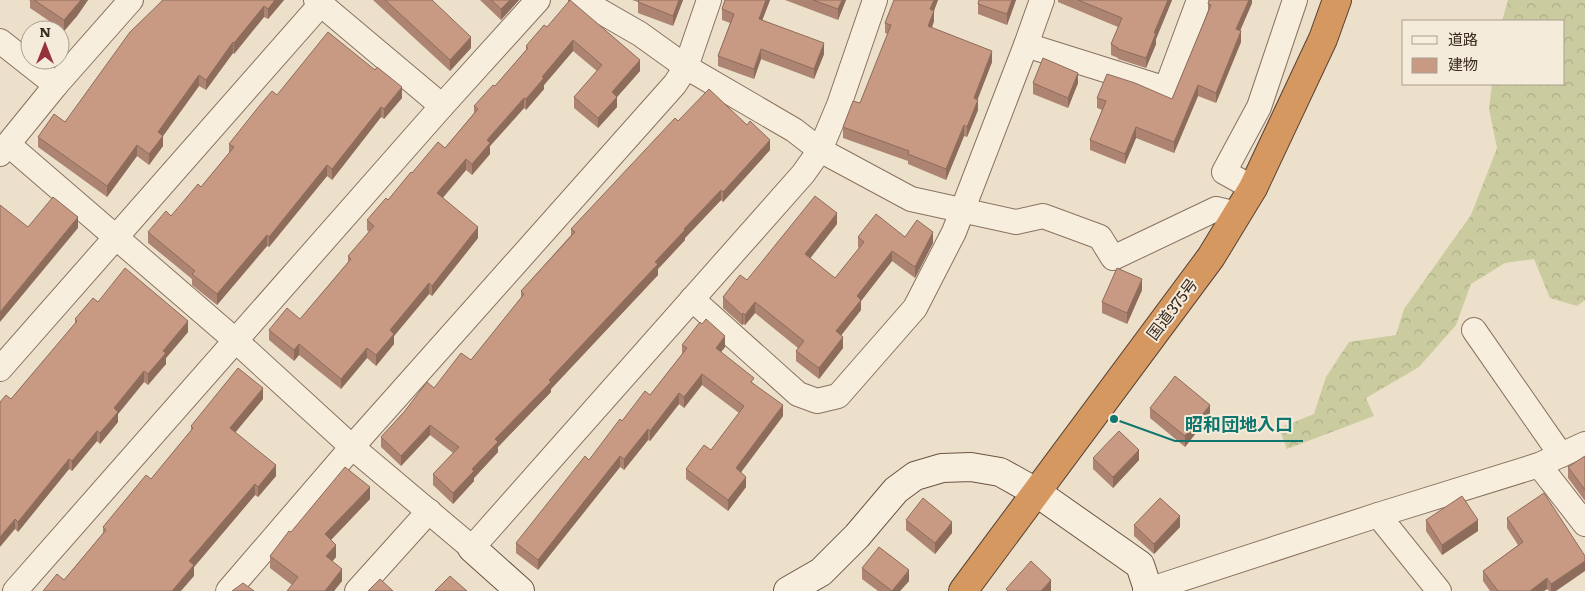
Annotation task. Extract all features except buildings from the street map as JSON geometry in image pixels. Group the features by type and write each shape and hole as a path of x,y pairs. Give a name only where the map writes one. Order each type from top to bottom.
{"highway":[{"name":"国道375号","path":"963,591 1210,256 1253,188 1323,39 1337,0"}],"street":[{"path":"131,0 4,149 116,237 235,340 352,446 520,591"},
{"path":"15,591 442,106 538,0"},
{"path":"581,0 640,34 686,66 794,130 820,150 912,199 1016,222 1043,216 1100,237 1113,258 1216,209 1236,214"},
{"path":"228,591 352,446 675,84 686,66 708,0"},
{"path":"472,548 804,174 820,150 839,105 875,0"},
{"path":"692,299 798,394 818,401 838,396 915,308 954,232 1042,0"},
{"path":"1026,45 1166,90 1199,0"},
{"path":"1253,188 1224,172 1259,107 1295,0"},
{"path":"0,369 319,2 442,106"},
{"path":"0,41 56,86"},
{"path":"1474,330 1561,455"},
{"path":"788,591 821,572 857,536 896,490 915,476 942,468 971,467 1000,472 1036,492 1140,565 1147,590 1539,465 1585,444"},
{"path":"1539,465 1585,524"},
{"path":"357,591 429,511"},
{"path":"1378,515 1439,591"}],"green space":[{"path":"1508,0 1585,0 1585,300 1577,306 1550,298 1534,259 1505,263 1471,284 1456,325 1419,367 1366,398 1374,416 1287,449 1279,428 1314,414 1326,377 1349,342 1396,335 1404,309 1471,215 1497,148 1489,109 1492,85 1565,85 1565,20 1502,20"}],"place":[{"name":"昭和団地入口","path":"1114,419"}]}
